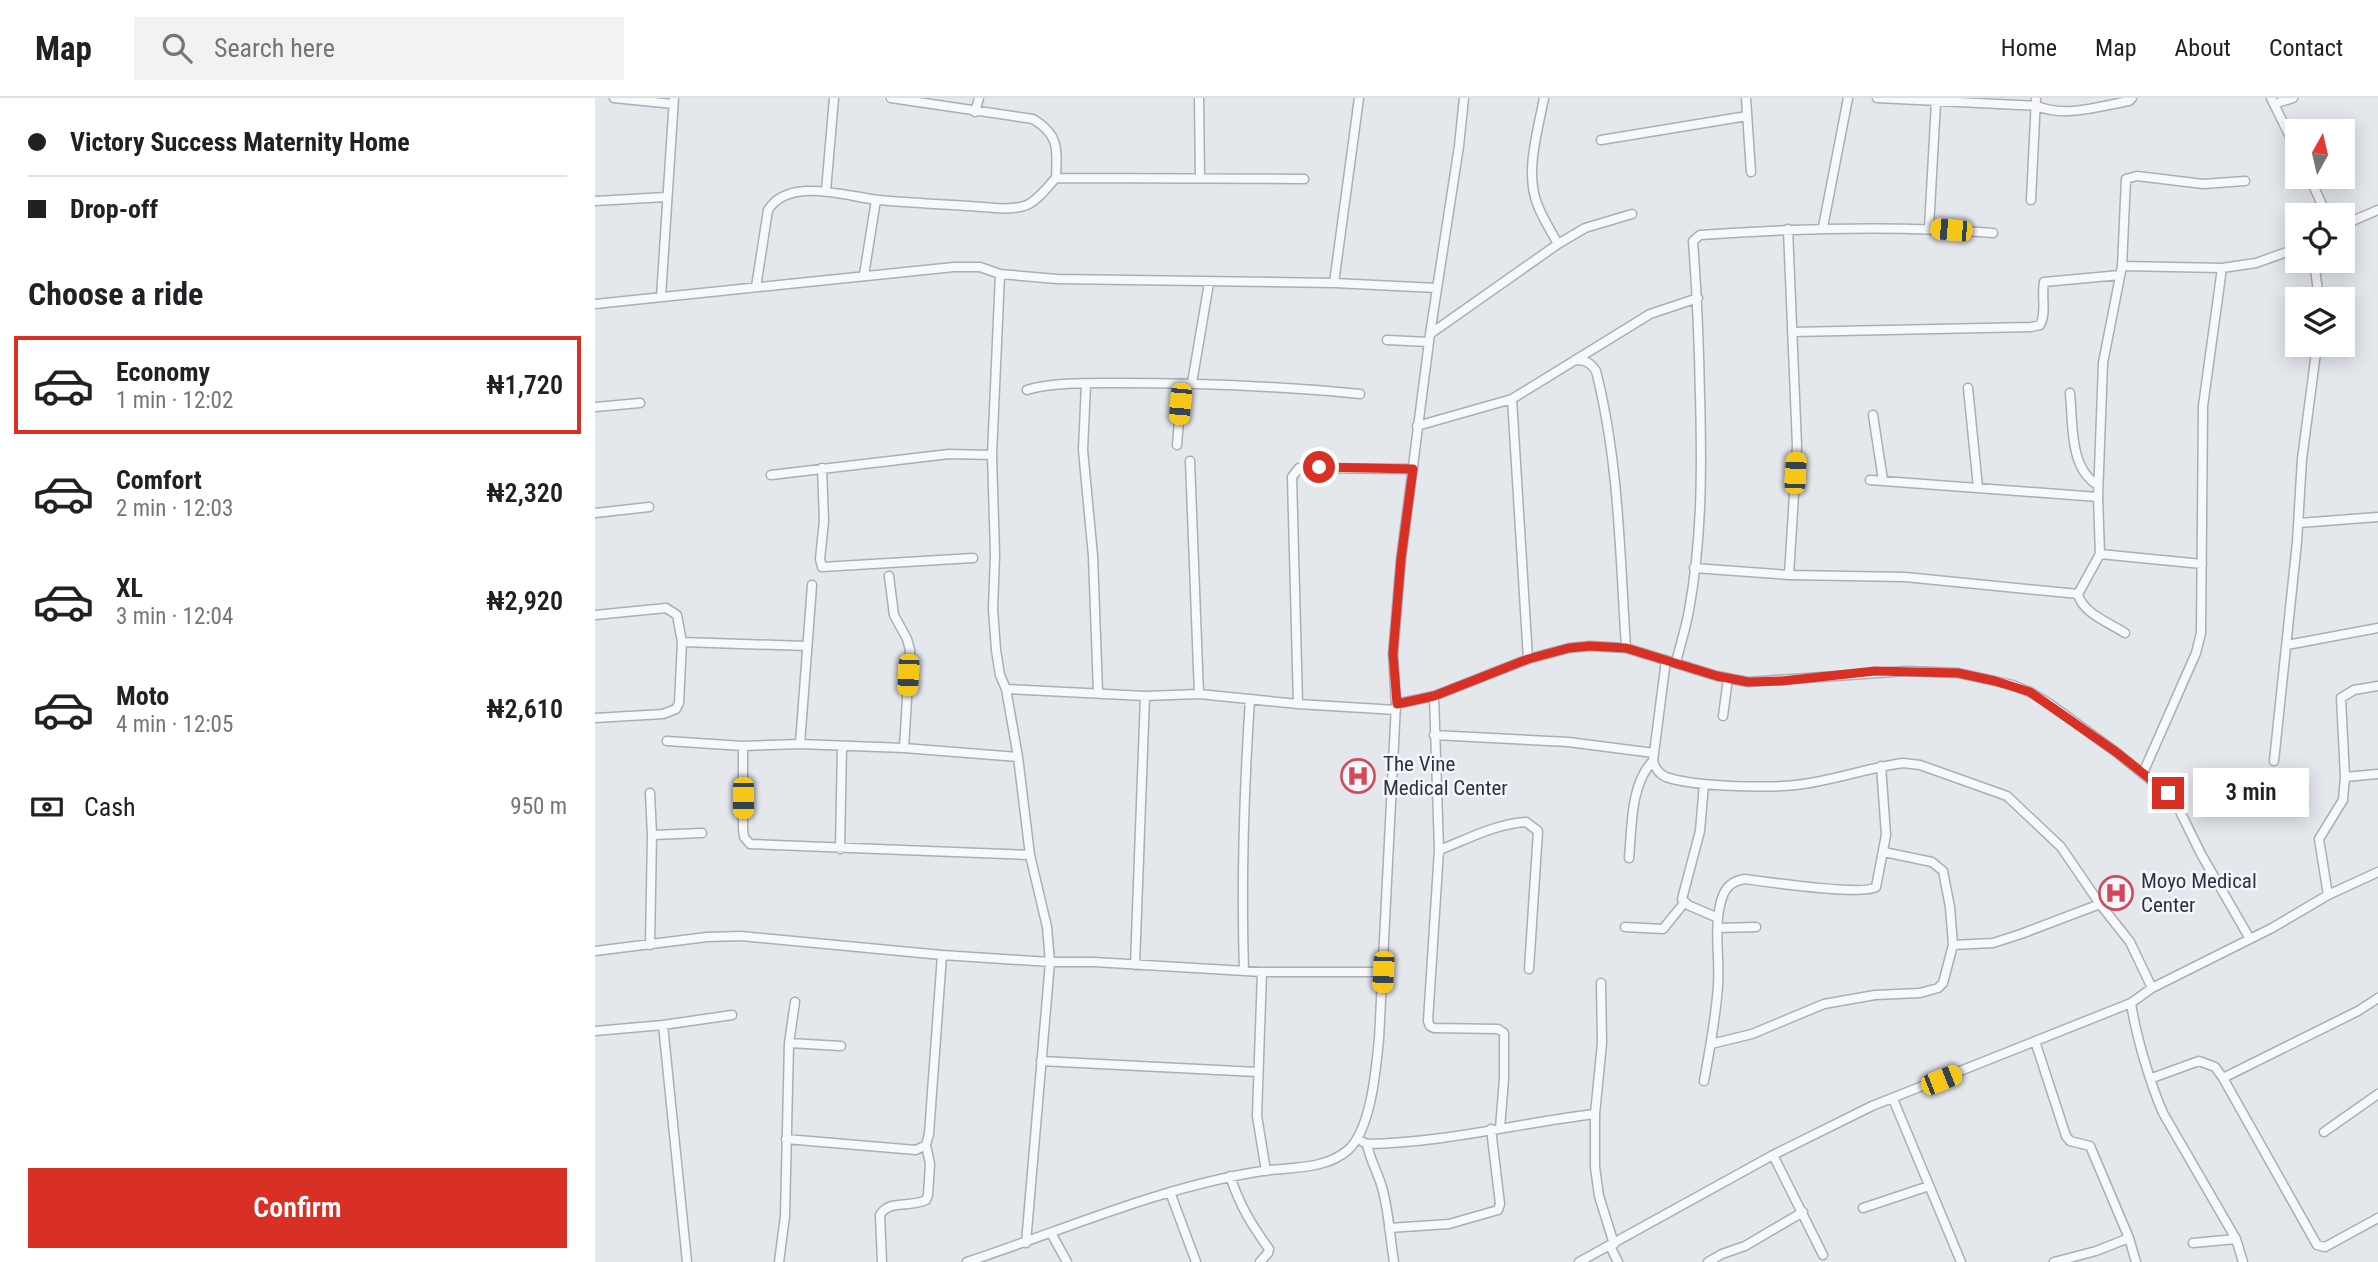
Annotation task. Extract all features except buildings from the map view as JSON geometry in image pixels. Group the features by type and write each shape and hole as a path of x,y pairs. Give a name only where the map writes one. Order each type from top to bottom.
{"street":[{"path":"614,98 673,101 661,297"},
{"path":"826,191 834,98"},
{"path":"891,98 1033,119 1049,130 1055,139 1056,178"},
{"path":"975,112 979,98"},
{"path":"1199,98 1200,178"},
{"path":"1334,284 1359,98"},
{"path":"967,1262 1170,1192 1230,1176 1318,1164 1348,1150 1358,1138 1375,1082 1396,707 1393,654 1401,559 1429,338 1464,98"},
{"path":"1544,98 1534,156 1533,180 1537,204 1558,244"},
{"path":"1746,98 1751,172"},
{"path":"1823,227 1848,98"},
{"path":"1877,98 1936,102 2037,102 2054,111 2077,110 2129,101 2132,98"},
{"path":"2285,126 2273,101 2293,98"},
{"path":"1929,228 1936,102"},
{"path":"2031,200 2037,102"},
{"path":"1601,140 1747,116"},
{"path":"2125,633 2084,608 2078,594 2100,554 2098,485 2103,363 2121,271 2125,185 2130,176 2203,184 2245,181"},
{"path":"756,287 768,210 773,201 793,193 826,191 876,200 997,207 1023,206 1030,203 1056,178 1304,179"},
{"path":"595,201 666,197"},
{"path":"864,275 876,200"},
{"path":"2355,220 2378,210"},
{"path":"1387,340 1429,338 1558,244 1585,228 1632,214"},
{"path":"1676,663 1689,609 1695,568 1702,462 1698,298 1693,241 1700,235 1823,227 1929,228 1993,233"},
{"path":"1788,229 1797,446 1789,575"},
{"path":"1792,331 2031,327 2040,325 2043,319 2044,282 2121,271 2222,268 2256,263 2285,253"},
{"path":"595,304 954,267 980,267 1000,274 1057,279 1437,288"},
{"path":"2143,773 2199,642 2204,392 2222,268"},
{"path":"1000,274 992,455 995,554 993,609 1000,675 1006,689 1018,757 1030,855 1047,927 1050,962 1026,1242"},
{"path":"1192,383 1209,283"},
{"path":"1417,426 1511,400 1650,314 1698,298"},
{"path":"2274,761 2299,523 2302,459 2315,357"},
{"path":"1575,360 1591,363 1596,371 1610,437 1626,648"},
{"path":"1027,390 1086,384 1192,383 1281,386 1360,394"},
{"path":"1086,384 1083,450 1093,556 1098,692"},
{"path":"1177,445 1182,384"},
{"path":"1968,388 1978,487"},
{"path":"2070,393 2079,462 2084,473 2098,485"},
{"path":"1511,400 1528,659"},
{"path":"595,407 640,403"},
{"path":"1873,415 1883,480"},
{"path":"771,475 949,454 992,455"},
{"path":"1190,461 1199,694"},
{"path":"823,468 822,567 973,558"},
{"path":"1298,704 1292,477 1299,468 1413,469"},
{"path":"1870,480 2098,497"},
{"path":"595,513 649,507"},
{"path":"2299,523 2378,517"},
{"path":"2100,554 2202,564"},
{"path":"1695,568 1789,575 1905,577 2078,594"},
{"path":"889,576 894,615 907,639 909,650 904,748"},
{"path":"800,744 812,585"},
{"path":"595,615 666,608 677,615 682,642 679,703 676,709 663,714 595,718"},
{"path":"2287,645 2378,628"},
{"path":"682,642 806,646"},
{"path":"1006,689 1145,695 1199,694 1298,704 1396,707 1434,696 1528,659 1569,648 1626,648 1728,678 1764,683 1875,671 1972,675 2030,692 2168,793 2180,808 2201,853 2249,939"},
{"path":"1629,858 1633,811 1639,786 1653,757 1666,660"},
{"path":"1723,716 1728,678"},
{"path":"2328,895 2319,839 2343,800 2345,777 2341,698 2354,690 2378,686"},
{"path":"1135,965 1145,695"},
{"path":"1389,1228 1448,1224 1498,1210 1500,1204 1495,1128 1504,1079 1503,1031 1434,1028 1428,1021 1439,850 1434,696"},
{"path":"1244,971 1241,902 1250,699"},
{"path":"1434,735 1568,742 1653,757"},
{"path":"667,741 743,746 800,744 904,748 1018,757"},
{"path":"743,746 743,824 746,841 750,844 1030,855"},
{"path":"840,849 842,746"},
{"path":"1653,757 1658,772 1664,776 1704,784 1794,785 1903,763 1920,765 2007,796 2061,847 2130,942 2152,988"},
{"path":"1704,1081 1719,982 1718,918 1723,896 1735,881 1745,879 1871,890 1876,887 1884,852 1887,818 1881,766"},
{"path":"2345,777 2378,774"},
{"path":"1684,903 1682,895 1700,831 1704,784"},
{"path":"650,793 650,945"},
{"path":"1439,850 1494,827 1511,823 1526,822 1538,831 1529,969"},
{"path":"652,835 702,833"},
{"path":"1711,1044 1752,1034 1825,1004 1875,995 1933,991 1943,983 1953,945 1950,907 1943,871 1932,862 1884,852"},
{"path":"1579,1262 1773,1155 1872,1106 2131,1003 2152,988 2328,895 2378,872"},
{"path":"1684,903 1718,918"},
{"path":"1625,927 1663,929 1684,903"},
{"path":"1953,945 1993,943 2100,904"},
{"path":"1718,928 1756,927"},
{"path":"595,951 707,937 741,936 1050,962 1262,972 1383,972"},
{"path":"883,1262 882,1210 888,1206 918,1204 928,1195 930,1164 926,1144 929,1134 942,955"},
{"path":"1262,972 1257,1116 1266,1171"},
{"path":"1601,983 1601,1065 1595,1114 1595,1157 1598,1188 1618,1262"},
{"path":"2223,1077 2358,1011 2378,998"},
{"path":"779,1262 785,1216 789,1043 795,1002"},
{"path":"2131,1003 2136,1030 2163,1113 2236,1239 2243,1262"},
{"path":"595,1031 731,1015"},
{"path":"663,1025 687,1262"},
{"path":"2035,1041 2066,1136 2070,1141 2090,1146 2129,1238 2136,1262"},
{"path":"789,1043 841,1046"},
{"path":"1041,1061 1257,1072"},
{"path":"2152,1078 2199,1061 2215,1067 2317,1245 2325,1247 2378,1218"},
{"path":"2324,1132 2378,1094"},
{"path":"1893,1099 1961,1262"},
{"path":"1358,1138 1367,1144 1406,1143 1595,1114"},
{"path":"786,1139 916,1150 926,1144"},
{"path":"1367,1144 1370,1159 1378,1172 1384,1192 1394,1262"},
{"path":"1773,1155 1823,1255"},
{"path":"1230,1176 1252,1228 1269,1249 1260,1262"},
{"path":"1863,1208 1929,1186"},
{"path":"1170,1192 1196,1262"},
{"path":"1708,1262 1745,1246 1803,1212"},
{"path":"1051,1233 1067,1262"},
{"path":"2054,1262 2096,1251 2129,1238"},
{"path":"2193,1243 2236,1239"}],"place":[{"name":"The Vine Medical Center","path":"1358,776"},
{"name":"Moyo Medical Center","path":"2116,893"}],"route":[{"path":"1319,467 1413,469 1401,559 1393,654 1397,704 1434,696 1528,659 1569,648 1590,646 1626,648 1717,676 1748,682 1764,683 1875,671 1958,673 2013,685 2030,692 2116,752 2168,793"}]}
